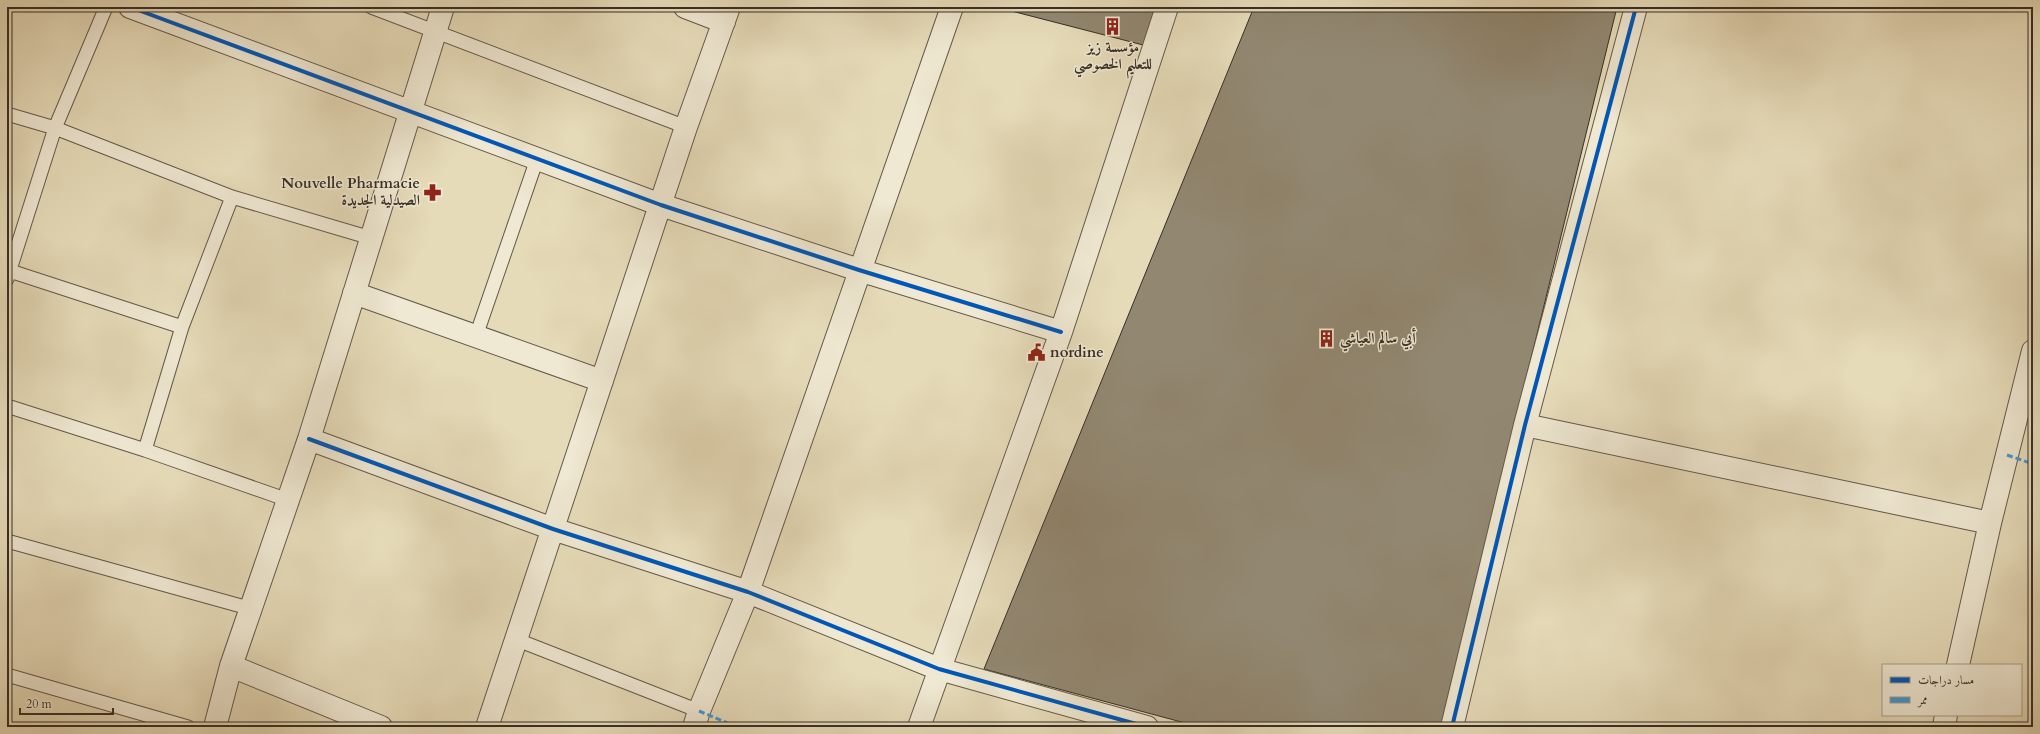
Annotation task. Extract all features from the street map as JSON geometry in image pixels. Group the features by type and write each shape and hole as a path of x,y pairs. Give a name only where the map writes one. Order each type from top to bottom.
{"street":[{"path":"130,7 661,205 859,270 1060,332"},
{"path":"215,727 231,666 252,609 309,439 409,112 443,7"},
{"path":"487,727 515,639 554,530 686,127 726,15 685,7"},
{"path":"696,719 748,592 859,270 952,7"},
{"path":"919,727 1060,332 1167,7"},
{"path":"1452,727 1525,425 1636,7"},
{"path":"354,293 602,382"},
{"path":"1958,664 1990,523 2033,352"},
{"path":"1525,425 1990,523"},
{"path":"309,439 554,530 748,592 940,670 1147,727"},
{"path":"231,666 381,727"},
{"path":"1944,727 1946,716"}],"lane":[{"path":"106,7 55,128 8,275 182,327"},
{"path":"371,7 686,127"},
{"path":"7,114 55,128 232,197 371,238"},
{"path":"476,336 537,159"},
{"path":"145,450 182,327 232,197"},
{"path":"7,406 145,450 288,500"},
{"path":"7,541 252,609"},
{"path":"515,639 696,719"},
{"path":"7,675 188,727"}],"building":[{"name":"مؤسسة زيز للتعليم الخصوصي","path":"996,7 1162,7 1147,46"},
{"name":"أبي سالم العياشي","path":"1254,7 1617,7 1441,727 1200,727 984,669"}],"marked path":[{"path":"2007,455 2033,464"},
{"path":"699,711 737,727"}],"cycle path":[{"path":"130,7 661,205 859,270 1061,332"},
{"path":"1452,727 1525,425 1636,7"},
{"path":"309,439 553,529 748,592 939,669 1147,727"}],"place":[{"name":"مؤسسة زيز للتعليم الخصوصي","path":"1113,26"},
{"name":"Nouvelle Pharmacie الصيدلية الجديدة","path":"433,192"},
{"name":"أبي سالم العياشي","path":"1327,338"},
{"name":"nordine","path":"1037,352"}]}
